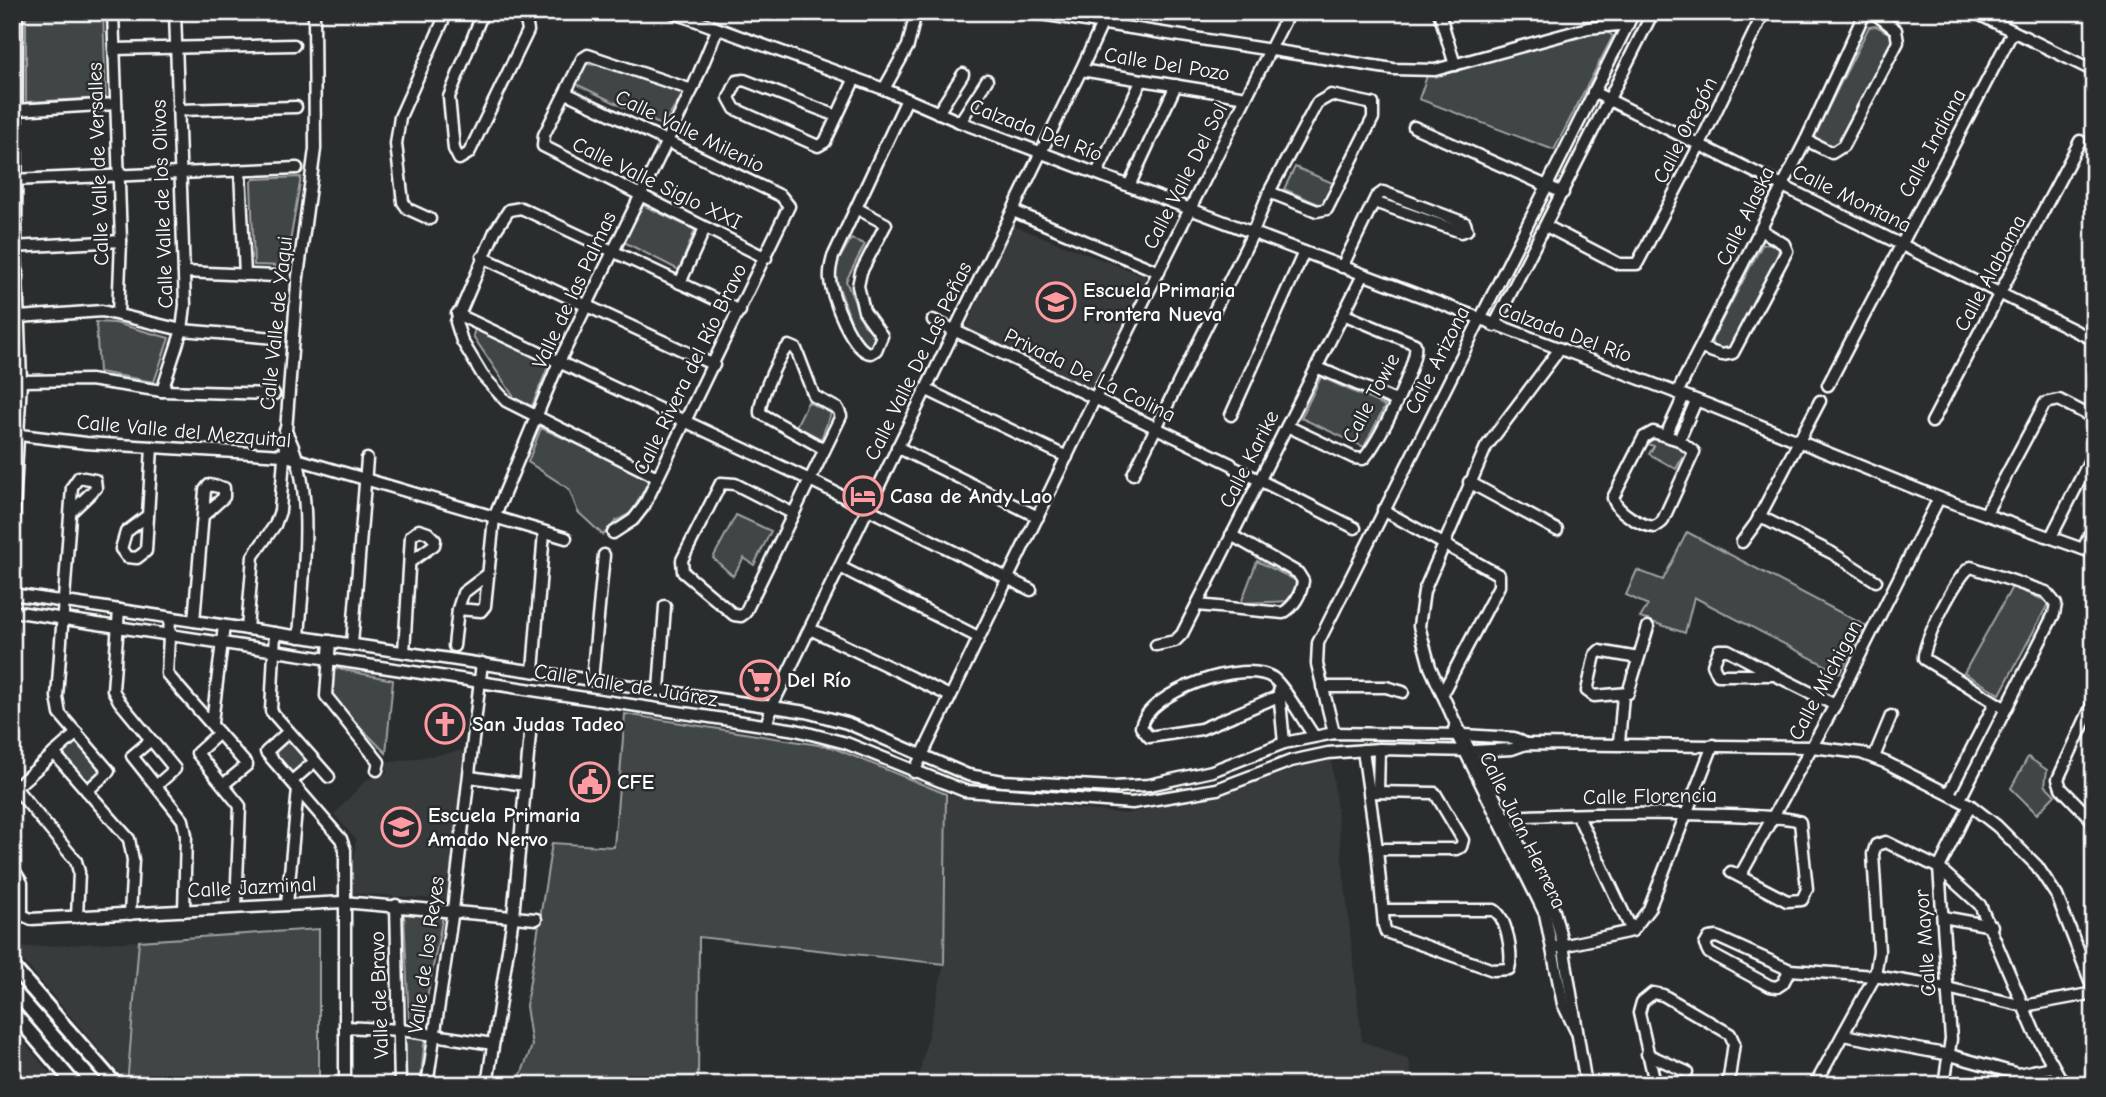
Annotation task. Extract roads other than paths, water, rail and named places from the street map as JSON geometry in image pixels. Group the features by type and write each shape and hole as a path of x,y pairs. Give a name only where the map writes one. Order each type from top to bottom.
{"main road":[{"path":"12,966 116,1085"},
{"path":"12,1011 75,1085"}],"street":[{"path":"12,548 21,381 14,247 16,12"},
{"name":"Calle Valle de Versalles","path":"113,12 121,241 118,314"},
{"name":"Calle Valle de los Olivos","path":"162,391 183,330 184,272 175,12"},
{"name":"Calle Valle de Yaqui","path":"247,629 253,556 278,520 297,284 315,149 314,12"},
{"path":"430,219 408,209 403,202 396,135 400,117 447,12"},
{"path":"483,12 449,97 454,149 459,159 469,153 528,31 528,22 508,12"},
{"name":"Calzada Del Río","path":"672,12 884,89 960,122 1681,395 1939,498 2090,550"},
{"path":"884,89 908,46 916,12"},
{"path":"1028,12 1392,69 1425,71 1588,28 1628,24"},
{"name":"Calle Valle De Las Peñas","path":"766,726 772,706 1081,71 1102,24 1104,12"},
{"name":"Calle Valle Del Sol","path":"914,772 1095,398 1289,12"},
{"path":"1439,12 1455,65"},
{"name":"Calle Arizona","path":"1334,733 1316,655 1318,643 1634,12"},
{"name":"Calle Arizona","path":"1494,326 1653,12"},
{"name":"Calle Oregón","path":"1546,226 1619,264 1637,264 1765,12"},
{"path":"1975,12 2094,71"},
{"path":"1806,140 1826,151 1839,151 1899,37 1896,30 1867,14"},
{"name":"Calle Alaska","path":"1666,435 1701,348 1867,14"},
{"name":"Valle de las Palmas","path":"458,609 484,609 494,518 559,362 692,90 717,30"},
{"name":"Calle Indiana","path":"1828,385 2012,31"},
{"path":"114,50 294,45"},
{"path":"566,93 582,59 593,55 692,90"},
{"name":"Calle Del Pozo","path":"1081,71 1247,97"},
{"path":"938,113 963,74"},
{"path":"837,116 744,80 737,81 729,98 735,109 813,146 825,142 855,78"},
{"path":"960,122 987,80"},
{"path":"1097,173 1142,80"},
{"path":"1129,186 1176,85"},
{"name":"Calle Montana","path":"1593,92 2002,292 2094,340"},
{"name":"Calle Valle Siglo XXI","path":"566,93 544,135 542,142 547,150 766,258"},
{"name":"Calle Valle Milenio","path":"566,93 781,196 788,201 788,210"},
{"path":"1133,474 1317,103 1331,95 1371,102 1374,108 1373,118 1329,207 1317,211 1274,190"},
{"path":"856,208 886,224 859,279 864,310 882,336 876,350 871,353 860,349 851,337 830,279 833,257 907,99"},
{"path":"17,110 116,104"},
{"path":"178,110 296,107"},
{"path":"1414,127 1563,193"},
{"name":"Calle Alabama","path":"1932,422 2080,141"},
{"path":"14,180 297,168"},
{"path":"240,171 246,275"},
{"path":"1342,267 1374,202 1378,195 1388,192 1465,223 1467,230 1461,232 1374,202"},
{"path":"657,477 506,401 483,376 456,328 457,314 482,257 506,213 513,208 521,208 740,311"},
{"name":"Calle Rivera del Río Bravo","path":"613,533 638,515 788,210"},
{"path":"1013,211 1159,272"},
{"path":"680,283 705,228"},
{"path":"1701,348 1722,355 1733,353 1765,298 1787,251 1784,244 1761,230"},
{"path":"14,247 121,241"},
{"path":"1231,415 1304,252"},
{"path":"482,257 714,365"},
{"path":"184,272 276,276"},
{"name":"Calle Karike","path":"1156,645 1179,638 1363,275"},
{"path":"19,317 83,310 118,314 183,330 275,338"},
{"path":"457,314 810,480 1031,590"},
{"name":"Calle Towie","path":"1287,426 1354,458 1367,455 1396,401 1416,356 1415,344 1343,314"},
{"name":"Privada De La Colina","path":"933,320 1156,427 1355,528"},
{"path":"792,513 735,484 721,483 682,560 683,572 734,615 741,616 748,609 841,416 838,409 814,396 796,349 793,346 785,348 760,404 760,413 824,449"},
{"name":"Calle Juan Herrera","path":"1559,350 1495,433 1469,482 1424,591 1419,626 1423,647 1459,735 1550,901 1580,1037 1586,1085"},
{"path":"1316,367 1396,401"},
{"path":"21,381 90,380 162,391 274,394"},
{"path":"927,390 1067,457"},
{"path":"1986,513 2042,405 2050,400 2059,400 2094,418"},
{"path":"1679,440 1696,401"},
{"path":"1742,542 1759,516 1820,401"},
{"name":"Calle Valle del Mezquital","path":"18,427 152,447 283,455 566,538"},
{"path":"285,430 298,459 305,533 299,636"},
{"path":"1646,434 1666,435 1679,440 1694,449 1693,459 1662,522 1656,527 1647,526 1620,510 1614,498 1646,434"},
{"path":"147,516 152,447"},
{"path":"897,447 1038,517"},
{"path":"2051,537 2094,452"},
{"path":"352,644 367,459"},
{"path":"1469,482 1557,530"},
{"name":"Calle Míchigan","path":"1800,822 1804,832 1805,897 1796,902 1787,901 1735,874 1772,816 1835,705 1939,498"},
{"path":"73,510 57,702 60,713 109,771 87,791"},
{"path":"1383,510 1445,542 1499,575 1499,586 1442,694"},
{"path":"194,621 204,515"},
{"path":"1759,516 1832,553 1876,581"},
{"path":"2090,550 2094,526"},
{"path":"533,671 544,532"},
{"path":"1197,605 1283,613 1292,606 1301,589 1303,582 1298,573 1231,534"},
{"path":"592,680 604,555"},
{"path":"404,652 410,562"},
{"path":"840,567 978,637"},
{"name":"Calle Mayor","path":"1944,1085 1951,1039 1940,869 1965,802 2006,709 2054,614 2056,604 2046,592 1971,567 1959,577 1925,646 1924,659 1995,703"},
{"path":"454,646 458,609 463,593 488,574"},
{"name":"Calle Valle de Juárez","path":"12,594 772,706 834,718 968,775 1003,781 1113,788 1149,785 1212,771 1284,743 1334,733 1514,738 1526,744"},
{"path":"659,690 665,606"},
{"path":"119,610 113,690 118,701 175,769 157,785"},
{"name":"Calle Valle de Juárez","path":"12,611 766,726 846,743 965,791 1132,803 1217,789 1291,761 1363,750 1512,749 1526,744"},
{"path":"170,618 167,674 212,722 247,765 224,783"},
{"path":"212,722 224,625"},
{"path":"1638,658 1604,650 1595,655 1587,691 1594,696 1623,695 1631,690 1648,627"},
{"path":"810,629 950,696"},
{"path":"275,633 271,711 287,733 329,777"},
{"path":"330,641 327,696 376,756 379,762 377,770"},
{"path":"387,668 389,650"},
{"path":"1775,676 1718,675 1713,668 1715,654 1728,650 1835,705"},
{"path":"434,675 438,657"},
{"name":"Valle de los Reyes","path":"428,1085 453,910 482,663"},
{"path":"1282,692 1189,732 1150,737 1142,727 1147,712 1160,700 1219,675 1268,676 1282,692 1314,736"},
{"path":"621,704 624,685"},
{"path":"1322,687 1386,687 1403,692"},
{"path":"1282,692 1284,743"},
{"path":"1619,743 1623,695"},
{"path":"2094,701 2058,779 2061,788 2094,822"},
{"path":"1949,793 1995,703 2006,709"},
{"path":"1874,757 1891,716"},
{"path":"77,733 14,785 76,861 79,872 77,917"},
{"path":"219,733 197,752 238,800 241,811 236,907"},
{"path":"287,733 266,751 344,844 345,1085"},
{"path":"487,1085 513,916 530,734"},
{"path":"1434,734 1434,750"},
{"path":"151,740 132,756 181,814 185,827 184,911"},
{"path":"1526,744 1812,747 1874,757 1965,802 2004,832 2046,877 2057,896 2094,992 2024,1006 1947,988 1875,976 1790,970 1717,937 1709,938 1705,945 1709,953 1770,986 1781,986 1790,970"},
{"path":"1558,947 1632,932 1649,909 1713,745"},
{"path":"1373,792 1379,749"},
{"path":"1363,750 1373,792 1377,849 1383,910 1386,932 1493,970 1509,969 1510,955 1498,912 1490,909 1383,910"},
{"path":"54,753 125,833 131,846 130,914"},
{"path":"287,904 295,785 314,762"},
{"path":"1212,771 1217,789"},
{"path":"965,791 968,775"},
{"path":"470,777 525,785"},
{"path":"1373,792 1435,793 1462,837 1463,845 1456,849 1377,849"},
{"path":"1578,816 1632,932"},
{"name":"Calle Florencia","path":"1503,818 1772,816 1792,818 1800,822"},
{"path":"1815,1085 1875,976 1879,951 1873,854 1876,845 1891,842 1940,869 1980,905 1992,926 2052,1067 2064,1085"},
{"name":"Calle Jazminal","path":"12,867 22,883 24,917 77,917 343,902 536,919"},
{"name":"Valle de Bravo","path":"396,905 401,1030 400,1085"},
{"path":"1942,917 1992,926"},
{"path":"1655,1083 1639,1021 1640,1007 1647,995 1659,993 1730,1034 1734,1043 1728,1085"},
{"path":"345,1027 401,1030 493,1044"},
{"path":"1843,1035 1950,1055 2018,1074 2052,1067"},
{"path":"1647,1054 1686,1072"}],"place":[{"name":"Escuela Primaria Frontera Nueva","path":"1056,302"},
{"name":"Casa de Andy Lao","path":"863,496"},
{"name":"Del Río","path":"760,680"},
{"name":"San Judas Tadeo","path":"445,724"},
{"name":"CFE","path":"590,782"},
{"name":"Escuela Primaria Amado Nervo","path":"401,827"}]}
